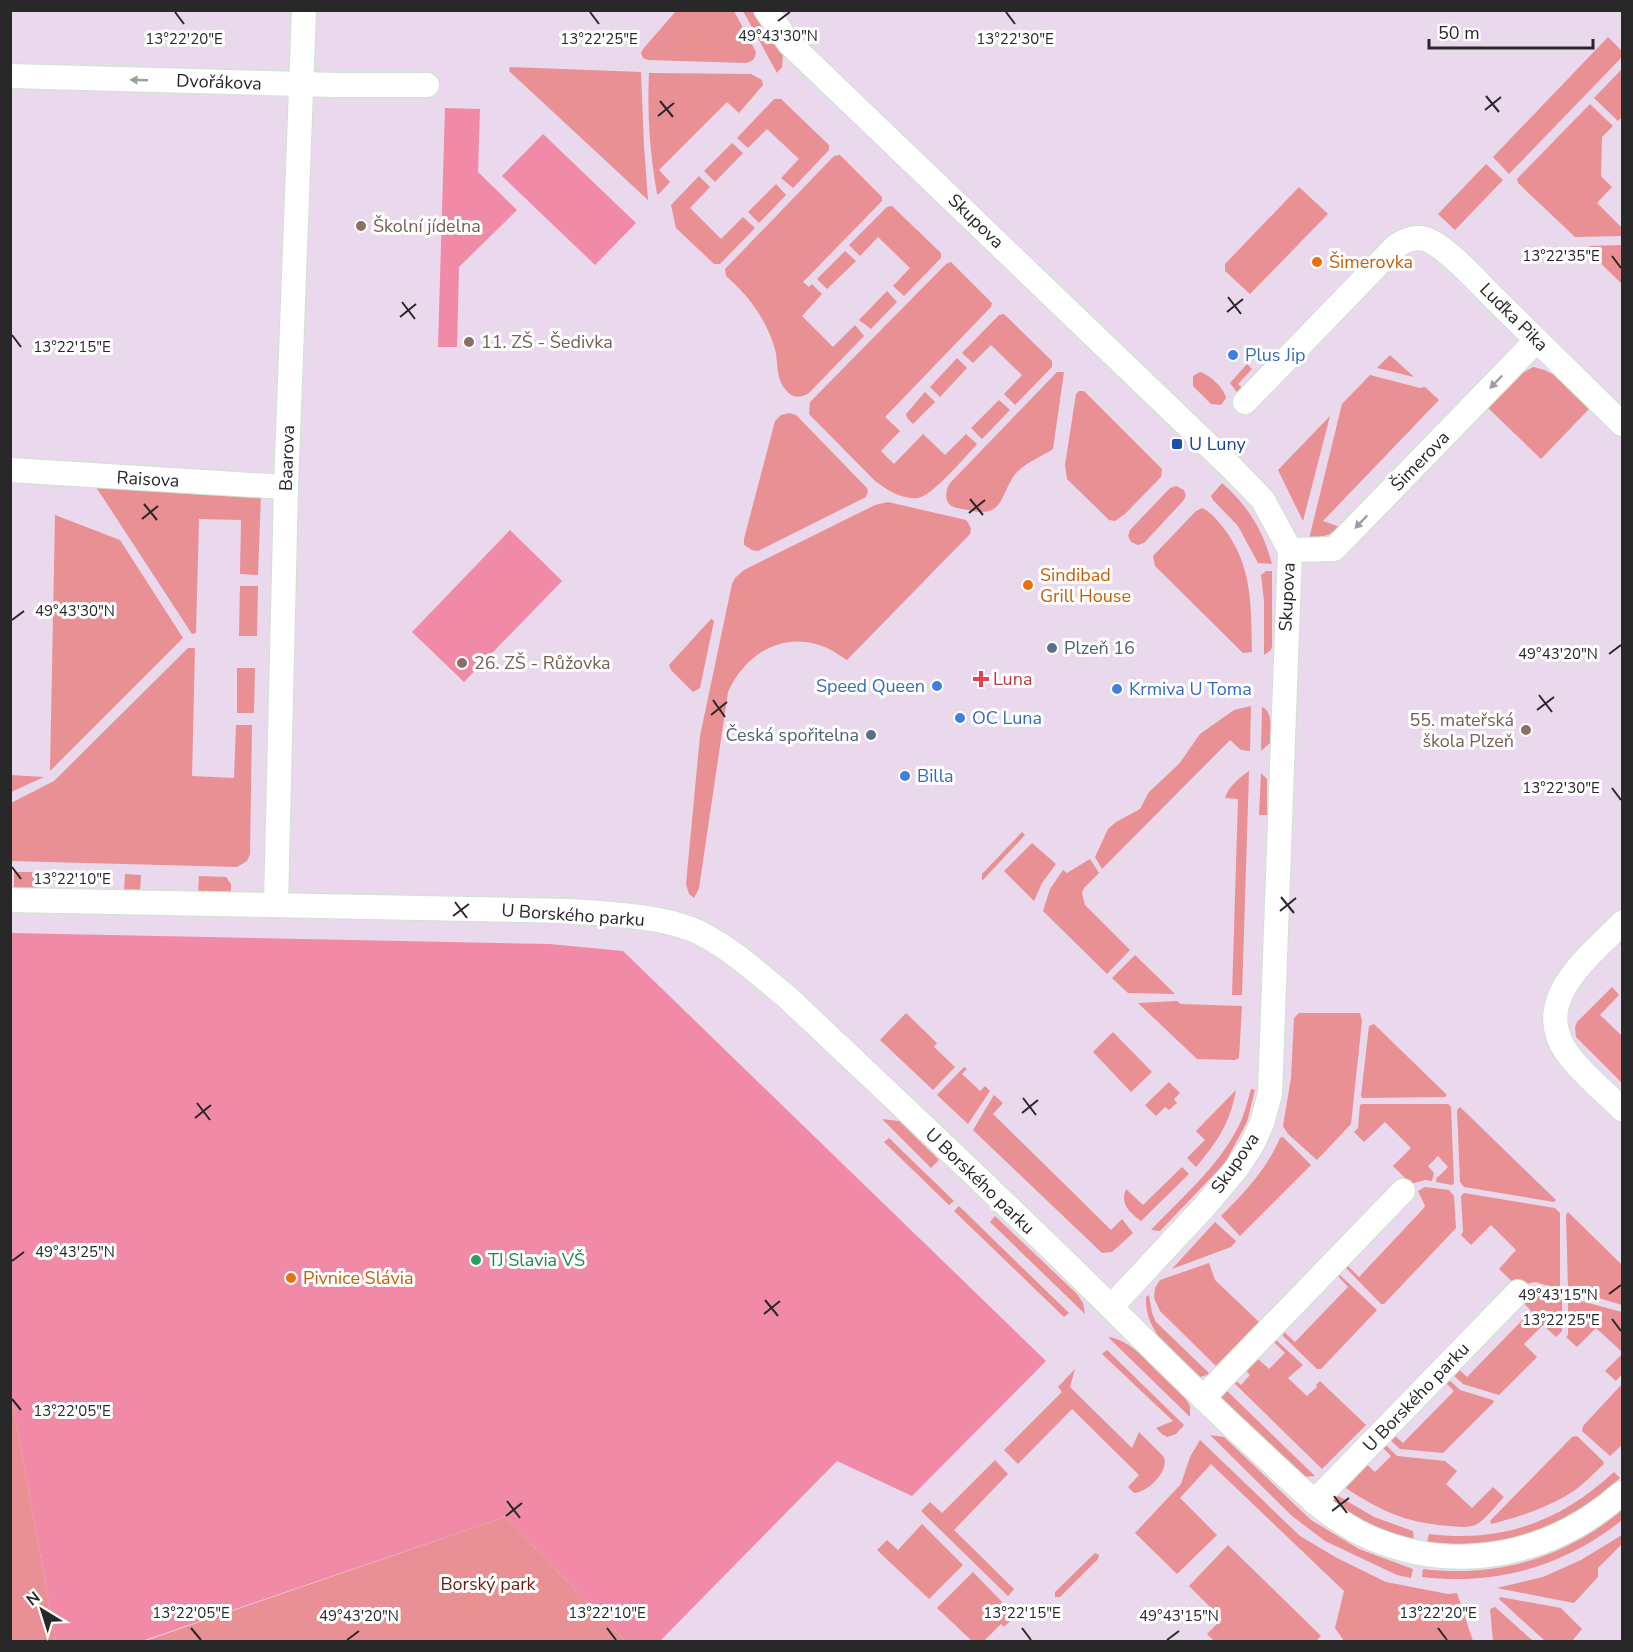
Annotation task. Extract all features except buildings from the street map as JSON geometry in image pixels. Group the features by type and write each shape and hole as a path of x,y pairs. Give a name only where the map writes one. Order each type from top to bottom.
{"street":[{"name":"Baarova","path":"276,905 286,487 304,10"},
{"name":"Skupova","path":"766,10 789,43 1247,483 1263,500 1290,550 1270,1094 1262,1123 1252,1145 1236,1169 1205,1206 1111,1307"},
{"name":"Dvořákova","path":"10,76 427,85"},
{"name":"Luďka Pika","path":"1245,402 1395,247 1406,240 1416,238 1437,245 1623,424"},
{"name":"Šimerova","path":"1290,550 1334,549 1537,340"},
{"name":"Raisova","path":"10,470 286,487"},
{"name":"U Borského parku","path":"10,900 571,911 622,915 672,924 701,933 743,962 787,997 1203,1398 1314,1502 1346,1525 1372,1538 1410,1551 1448,1557 1491,1556 1527,1548 1568,1532 1605,1508 1623,1493"},
{"path":"1623,923 1565,984 1557,1003 1555,1019 1558,1034 1567,1053 1623,1109"},
{"path":"1203,1398 1403,1191"},
{"name":"U Borského parku","path":"1314,1502 1518,1292"}],"green space":[{"path":"676,11 734,11 756,52 754,58 746,63 643,58 641,53 643,49"},
{"path":"743,11 754,11 771,40 783,53 782,67 777,73"},
{"path":"1608,37 1622,51 1622,57 1509,174 1493,157"},
{"path":"510,67 641,72 648,200 509,71"},
{"path":"1622,69 1622,117 1618,121 1594,98"},
{"path":"649,73 751,74 762,80 763,85 739,113 727,102 659,170 670,182 659,194 657,194 651,149 648,104"},
{"path":"774,99 781,99 829,145 829,150 793,188 781,178 799,159 767,129 748,148 737,138"},
{"path":"1590,104 1613,126 1602,137 1601,176 1612,187 1597,203 1622,228 1622,236 1575,237 1518,183 1517,179"},
{"path":"732,143 743,153 715,182 704,171"},
{"path":"840,155 882,197 882,201 803,282 809,287 812,284 822,294 802,316 833,347 855,325 864,336 809,393 796,397 782,385 775,349 762,318 749,300 726,276 725,269 834,156"},
{"path":"1486,164 1503,180 1455,230 1438,214"},
{"path":"699,176 710,187 690,208 721,239 743,217 755,228 720,264 714,264 676,228 671,205"},
{"path":"776,184 786,195 759,223 748,212"},
{"path":"1299,187 1328,214 1250,294 1225,271 1225,264"},
{"path":"892,206 941,253 941,258 904,296 893,286 910,268 878,237 860,256 849,245 887,207"},
{"path":"1622,245 1622,284 1587,250 1589,246"},
{"path":"845,251 856,261 827,289 817,279"},
{"path":"951,262 992,303 991,307 885,417 900,431 881,451 894,464 923,434 945,455 966,434 977,444 949,475 924,496 912,498 900,496 874,480 809,414 810,402 946,264"},
{"path":"887,291 897,302 871,329 859,320"},
{"path":"1004,314 1052,361 1052,367 1015,405 1004,394 1022,375 991,345 973,363 962,353 999,315"},
{"path":"1390,355 1414,377 1377,368"},
{"path":"957,358 967,368 940,397 930,387"},
{"path":"1247,364 1252,369 1238,384 1244,390 1239,395 1230,383"},
{"path":"1533,367 1558,377 1591,407 1541,459 1488,408 1519,375"},
{"path":"1057,372 1064,372 1053,449 1017,472 1000,502 989,511 980,512 950,505 946,494 950,483"},
{"path":"1200,372 1220,386 1226,398 1221,405 1211,404 1193,386 1193,376"},
{"path":"1370,375 1420,388 1425,387 1439,400 1323,521 1340,527 1328,535 1309,539 1342,404"},
{"path":"1084,391 1162,469 1161,477 1125,514 1115,521 1109,520 1067,479 1065,465 1076,394"},
{"path":"925,392 935,402 913,424 906,414"},
{"path":"999,400 1010,410 982,439 971,428"},
{"path":"789,413 796,415 868,491 866,497 758,551 752,550 744,545 744,539 775,421 781,415"},
{"path":"1330,416 1303,521 1278,470"},
{"path":"1222,483 1240,501 1253,519 1264,540 1272,564 1258,563 1238,526 1213,500 1211,496"},
{"path":"1176,486 1184,490 1186,496 1183,501 1144,543 1138,545 1131,542 1128,536 1130,530 1170,488"},
{"path":"96,487 261,493 258,575 240,574 241,520 199,519 196,633 192,634"},
{"path":"888,502 966,520 971,530 970,534 847,660 822,646 807,642 792,642 779,644 766,650 744,667 728,692 699,888 694,898 689,894 686,884 700,736 732,584 744,570 875,505"},
{"path":"1202,508 1211,513 1222,526 1240,556 1250,602 1252,652 1243,653 1155,566 1153,556 1196,511"},
{"path":"55,515 120,540 183,638 50,771"},
{"path":"1266,571 1272,571 1272,646 1271,650 1264,655 1264,601 1261,575"},
{"path":"240,586 258,586 257,636 239,636"},
{"path":"711,619 714,621 700,688 693,692 671,670 669,665"},
{"path":"188,648 195,648 192,776 234,778 236,725 252,725 250,854 247,861 237,867 11,861 11,803 54,781"},
{"path":"237,668 255,668 254,713 237,713"},
{"path":"1251,706 1250,751 1241,750 1230,740 1102,869 1095,857 1108,829 1140,809 1149,792 1179,764 1200,734 1234,710"},
{"path":"1262,707 1266,709 1270,717 1271,728 1270,743 1261,751"},
{"path":"1249,771 1242,995 1232,995 1238,799 1225,798 1238,779"},
{"path":"1261,773 1267,779 1267,815 1259,815"},
{"path":"11,775 44,777 11,792"},
{"path":"1022,832 1025,835 982,881 982,874"},
{"path":"1032,843 1056,864 1042,883 1034,901 1004,871"},
{"path":"1090,859 1099,873 1084,888 1082,893 1085,905 1130,950 1107,974 1043,911 1050,889 1063,870 1067,873"},
{"path":"14,872 37,872 36,890 14,889"},
{"path":"125,874 141,875 140,892 124,892"},
{"path":"199,876 226,877 231,884 231,894 198,893"},
{"path":"1135,955 1175,994 1128,993 1112,978"},
{"path":"1612,987 1619,995 1600,1015 1622,1036 1621,1082 1576,1037 1575,1027 1577,1022"},
{"path":"1177,1001 1181,1004 1242,1006 1239,1058 1235,1060 1197,1059 1138,1003"},
{"path":"906,1013 937,1043 934,1047 955,1067 933,1090 880,1040"},
{"path":"1299,1013 1360,1013 1362,1021 1351,1124 1317,1160 1288,1134 1283,1126 1291,1078 1294,1018"},
{"path":"1374,1024 1447,1095 1445,1097 1362,1098 1369,1026"},
{"path":"1113,1032 1152,1072 1131,1092 1093,1052"},
{"path":"964,1067 967,1069 962,1074 980,1091 985,1086 990,1091 968,1124 937,1095"},
{"path":"1169,1082 1180,1093 1174,1099 1177,1103 1169,1110 1165,1107 1156,1116 1145,1105"},
{"path":"1251,1089 1255,1090 1247,1122 1225,1163 1160,1231 1151,1230 1198,1182 1229,1143 1245,1110"},
{"path":"1236,1090 1222,1131 1196,1167 1187,1158 1205,1140 1196,1131"},
{"path":"994,1095 1003,1103 993,1114 1111,1230 1122,1219 1133,1233 1112,1252 1102,1253 973,1130"},
{"path":"1448,1104 1451,1107 1454,1183 1452,1185 1436,1182 1437,1176 1448,1167 1438,1156 1428,1166 1434,1173 1432,1181 1425,1180 1411,1184 1393,1166 1411,1148 1385,1122 1364,1142 1354,1132 1358,1128 1360,1105"},
{"path":"1460,1107 1556,1200 1554,1202 1464,1187 1460,1182 1457,1110"},
{"path":"882,1119 899,1121 939,1160 931,1168"},
{"path":"1283,1137 1311,1165 1240,1236 1221,1216 1254,1180 1269,1160 1280,1138"},
{"path":"889,1138 954,1201 949,1205 884,1142"},
{"path":"1182,1167 1189,1174 1141,1221 1129,1211 1124,1199 1126,1189 1143,1205"},
{"path":"1425,1187 1449,1190 1454,1196 1456,1228 1384,1304 1381,1304 1346,1268 1348,1266 1359,1277 1423,1209 1425,1206 1418,1191"},
{"path":"1464,1193 1555,1208 1560,1213 1560,1289 1535,1282 1517,1286 1499,1269 1516,1250 1491,1225 1471,1245 1461,1235 1463,1232 1461,1196"},
{"path":"959,1206 1069,1313 1064,1317 954,1211"},
{"path":"1568,1212 1622,1265 1622,1305 1568,1289 1566,1215"},
{"path":"995,1216 1077,1294 1083,1303 1085,1314 990,1222"},
{"path":"1215,1222 1236,1241 1231,1247 1172,1269"},
{"path":"1209,1263 1215,1280 1260,1323 1216,1366 1160,1311 1154,1298 1155,1288 1160,1280"},
{"path":"1340,1275 1377,1310 1321,1369 1317,1369 1283,1336 1284,1332 1295,1342 1348,1287 1338,1276"},
{"path":"1535,1290 1559,1296 1562,1299 1562,1331 1556,1337 1543,1325 1524,1344 1537,1357 1499,1395 1463,1384 1452,1374 1456,1367 1467,1377 1531,1311 1521,1300"},
{"path":"1149,1295 1156,1322 1210,1374 1200,1377 1163,1342 1150,1322 1146,1297"},
{"path":"1570,1298 1622,1312 1622,1352 1596,1328 1577,1347 1566,1337"},
{"path":"1108,1337 1118,1339 1139,1352 1159,1371 1185,1398 1190,1406 1190,1417"},
{"path":"1276,1340 1303,1365 1288,1378 1307,1396 1320,1381 1366,1425 1322,1469 1230,1379 1232,1377 1241,1385 1250,1375 1242,1367 1258,1359 1269,1369 1285,1353 1274,1342"},
{"path":"1107,1350 1184,1425 1176,1434 1167,1437 1156,1428 1173,1421 1102,1354"},
{"path":"1622,1354 1622,1374 1616,1381 1605,1371"},
{"path":"1075,1369 1070,1387 1132,1448 1139,1432 1164,1457 1165,1463 1160,1475 1140,1492 1134,1493 1128,1487 1139,1475 1072,1409 1018,1464 1004,1450 1062,1392 1058,1387"},
{"path":"1448,1379 1460,1390 1494,1402 1443,1453 1400,1449 1389,1439 1392,1433 1403,1443 1454,1391 1443,1380"},
{"path":"1622,1384 1622,1445 1610,1456 1582,1431 1583,1426"},
{"path":"1225,1389 1315,1476 1302,1477 1221,1399"},
{"path":"11,1395 56,1641 11,1641"},
{"path":"1210,1435 1224,1437 1311,1520 1359,1549 1413,1569 1411,1578 1397,1575 1325,1541 1292,1516"},
{"path":"1577,1436 1604,1462 1603,1465 1579,1487 1555,1502 1523,1515 1491,1524 1490,1521 1572,1437"},
{"path":"1200,1440 1300,1536 1337,1558 1386,1582 1448,1594 1457,1593 1473,1641 1344,1641 1335,1628 1344,1591 1211,1464 1180,1498 1217,1535 1177,1574 1135,1533 1181,1484 1190,1457"},
{"path":"1385,1444 1397,1456 1445,1461 1457,1471 1446,1484 1472,1508 1493,1487 1504,1497 1477,1524 1457,1527 1403,1518 1377,1507 1338,1483 1364,1462 1375,1472 1391,1456 1380,1445"},
{"path":"995,1460 1008,1474 954,1530 1014,1589 1008,1596 921,1511 930,1502 942,1513"},
{"path":"1614,1472 1620,1478 1599,1496 1555,1523 1531,1533 1481,1543 1427,1542 1429,1534 1481,1535 1505,1532 1529,1525 1573,1504"},
{"path":"1335,1494 1374,1517 1413,1531 1414,1541 1350,1514 1330,1501"},
{"path":"1622,1510 1622,1520 1577,1550 1553,1561 1503,1575 1450,1579 1422,1577 1423,1569 1477,1570 1529,1561 1577,1541"},
{"name":"Borský park","path":"505,1517 625,1641 142,1642"},
{"path":"922,1524 963,1565 929,1599 877,1550 887,1540 898,1550"},
{"path":"1622,1535 1622,1544 1598,1568 1598,1577 1574,1603 1497,1588 1543,1577 1581,1560"},
{"path":"1228,1545 1321,1636 1316,1641 1214,1641 1207,1634 1222,1619 1189,1586"},
{"path":"1095,1553 1099,1555 1098,1559 1060,1597 1055,1597 1055,1592"},
{"path":"973,1572 1002,1602 998,1607 1011,1620 1004,1627 1001,1624 984,1641 972,1641 937,1608"},
{"path":"1500,1597 1561,1608 1582,1629 1572,1641 1545,1641 1499,1599"},
{"path":"1495,1607 1533,1641 1493,1641 1490,1609"}],"shaded area":[{"path":"445,108 480,109 478,172 517,210 459,267 457,347 438,347"},
{"path":"543,134 636,223 595,265 502,176"},
{"path":"510,530 562,581 464,682 412,632"},
{"name":"TJ Slavia VŠ","path":"11,933 549,944 623,951 1046,1361 912,1496 837,1461 660,1641 625,1641 505,1517 142,1641 56,1641 11,1395"}],"place":[{"name":"Školní jídelna","path":"361,226"},
{"name":"Šimerovka","path":"1317,262"},
{"name":"11. ZŠ - Šedivka","path":"469,342"},
{"name":"Plus Jip","path":"1233,355"},
{"name":"U Luny","path":"1177,444"},
{"name":"Sindibad Grill House","path":"1028,585"},
{"name":"Plzeň 16","path":"1052,648"},
{"name":"26. ZŠ - Růžovka","path":"462,663"},
{"name":"Luna","path":"981,679"},
{"name":"Speed Queen","path":"937,686"},
{"name":"Krmiva U Toma","path":"1117,689"},
{"name":"OC Luna","path":"960,718"},
{"name":"55. mateřská škola Plzeň","path":"1526,730"},
{"name":"Česká spořitelna","path":"871,735"},
{"name":"Billa","path":"905,776"},
{"name":"TJ Slavia VŠ","path":"476,1260"},
{"name":"Pivnice Slávia","path":"291,1278"}]}
